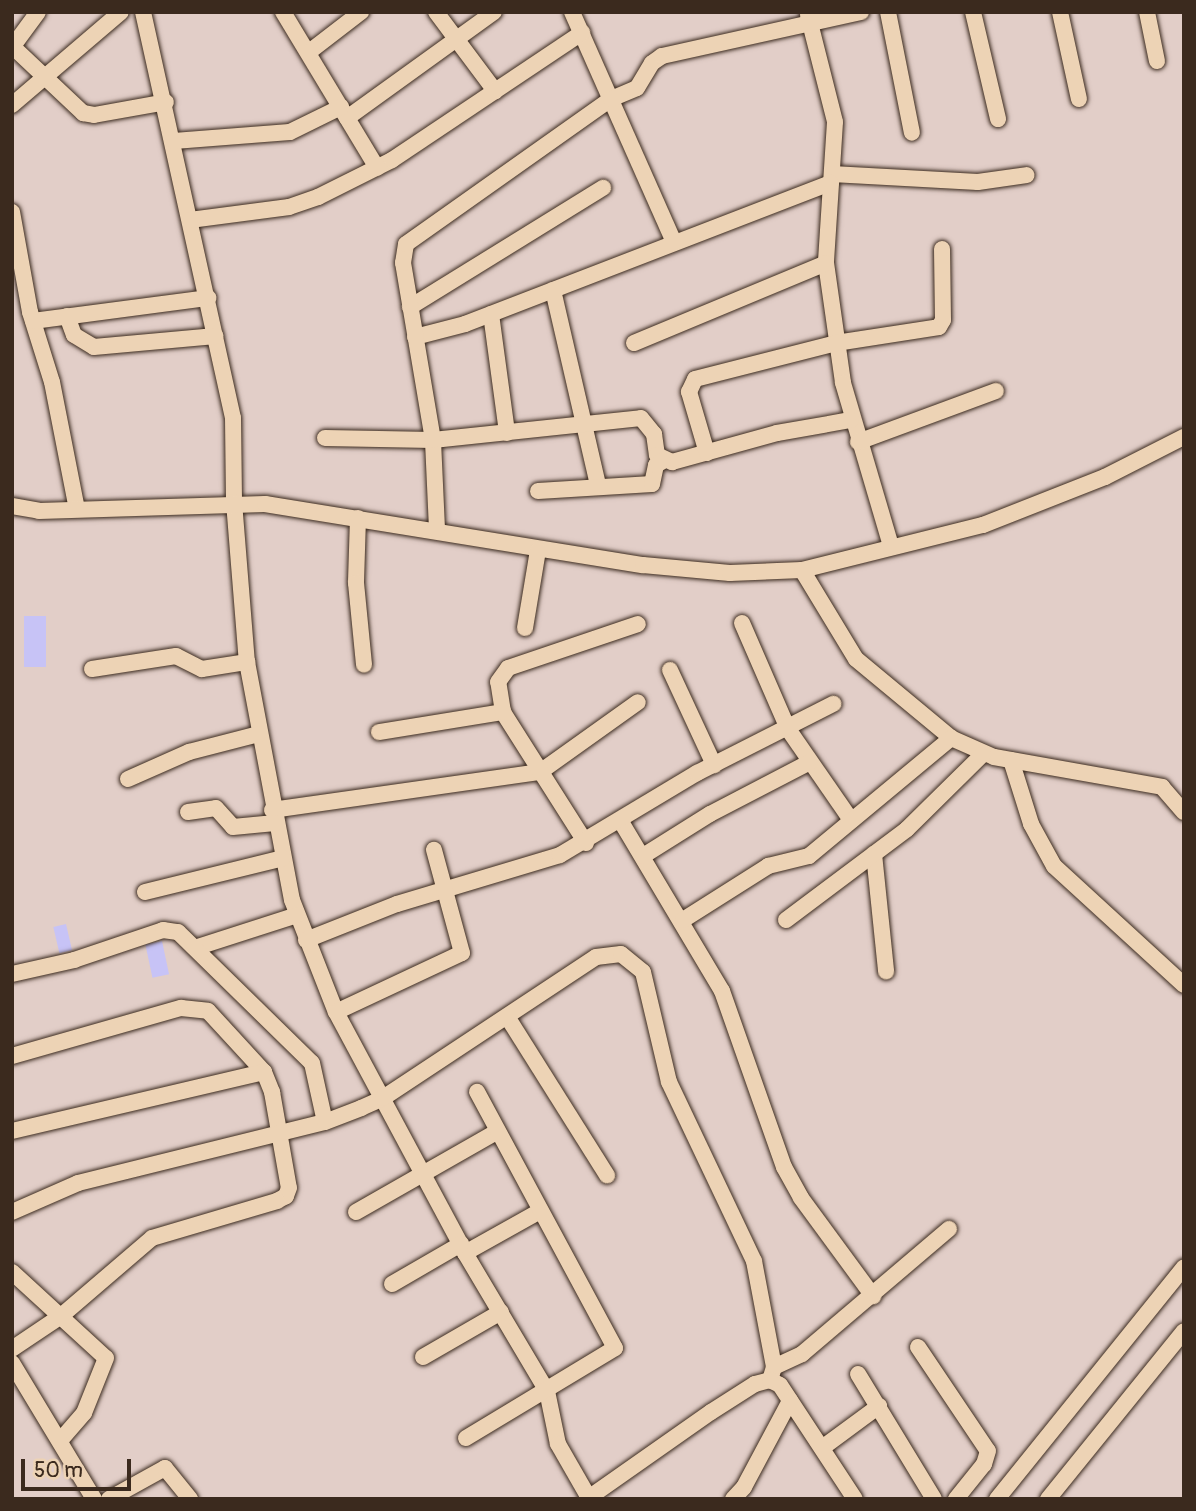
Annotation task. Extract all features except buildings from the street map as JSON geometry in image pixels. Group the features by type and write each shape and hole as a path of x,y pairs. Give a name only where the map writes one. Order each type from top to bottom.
{"street":[{"path":"38,12 13,46 74,107 94,115 166,102"},
{"path":"12,105 121,12"},
{"path":"143,12 166,102 236,434 234,502 247,662 273,816 298,915 336,1012 463,1248 547,1391 558,1444 588,1498 722,1405 802,1354 949,1230"},
{"path":"283,12 377,168"},
{"path":"309,52 361,12"},
{"path":"436,12 495,91"},
{"path":"174,141 290,132 344,113 457,40 494,12"},
{"path":"572,12 674,242"},
{"path":"437,529 433,440 403,263 406,244 413,236 611,99 637,89 662,56 808,18 860,12"},
{"path":"888,12 912,133"},
{"path":"973,12 998,119"},
{"path":"1060,12 1079,100"},
{"path":"1146,12 1157,61"},
{"path":"808,18 835,122 826,263 836,343 851,420 891,546"},
{"path":"190,220 304,203 377,168 582,33"},
{"path":"415,337 491,314 832,178 978,182 1027,176"},
{"path":"410,307 603,188"},
{"path":"12,212 33,321 52,382 77,509"},
{"path":"708,453 689,392 695,379 836,343 933,330 943,325 942,249"},
{"path":"634,343 826,263"},
{"path":"553,290 598,485"},
{"path":"33,321 208,298"},
{"path":"491,314 507,433"},
{"path":"66,316 74,335 94,347 216,336"},
{"path":"858,442 996,391"},
{"path":"325,438 433,440 641,418 650,424 657,455 663,461"},
{"path":"538,491 598,485 652,484 656,465 663,461 708,453 777,433 851,420"},
{"path":"12,506 39,511 234,502 437,529 538,550 693,570 802,570 983,525 1034,507 1184,437"},
{"path":"358,518 356,583 364,665"},
{"path":"525,628 538,550"},
{"path":"802,570 856,659 951,738 983,754 1162,787 1184,812"},
{"path":"742,623 788,729 851,820"},
{"path":"586,843 503,712 497,689 509,668 638,624"},
{"path":"92,668 176,656 202,669 247,662"},
{"path":"670,670 714,765"},
{"path":"188,812 216,808 233,827 273,816 540,772 638,702"},
{"path":"306,940 397,904 560,855 586,843 714,765 833,704"},
{"path":"379,732 503,712"},
{"path":"128,779 211,745 259,734"},
{"path":"682,920 768,866 809,856 951,738"},
{"path":"786,920 907,829 983,754"},
{"path":"1011,760 1031,824 1054,866 1184,985"},
{"path":"643,856 710,814 810,762"},
{"path":"620,820 722,991 784,1167 818,1225 873,1296"},
{"path":"336,1012 462,953 434,850"},
{"path":"874,854 886,971"},
{"path":"145,892 283,858"},
{"path":"198,947 298,915"},
{"path":"12,974 74,960 163,930 178,932 198,947 244,1000 312,1063 325,1122"},
{"path":"12,1212 78,1183 325,1122 383,1098 508,1018 596,957 621,954 643,972 669,1082 754,1261 772,1373 855,1499"},
{"path":"12,1056 181,1008 198,1007 216,1017 264,1072 271,1092 276,1132 289,1188 286,1196 163,1232 61,1315 12,1349"},
{"path":"508,1018 607,1175"},
{"path":"12,1131 264,1072"},
{"path":"466,1438 615,1348 477,1092"},
{"path":"356,1212 498,1131"},
{"path":"392,1283 540,1211"},
{"path":"997,1499 1184,1267"},
{"path":"12,1272 106,1358 84,1413 60,1441"},
{"path":"423,1357 501,1312"},
{"path":"1048,1499 1184,1331"},
{"path":"918,1347 988,1451 984,1464 956,1499"},
{"path":"12,1363 94,1499"},
{"path":"858,1374 934,1499"},
{"path":"733,1499 744,1487 790,1401"},
{"path":"822,1448 879,1406"},
{"path":"109,1499 165,1468 190,1499"}]}
